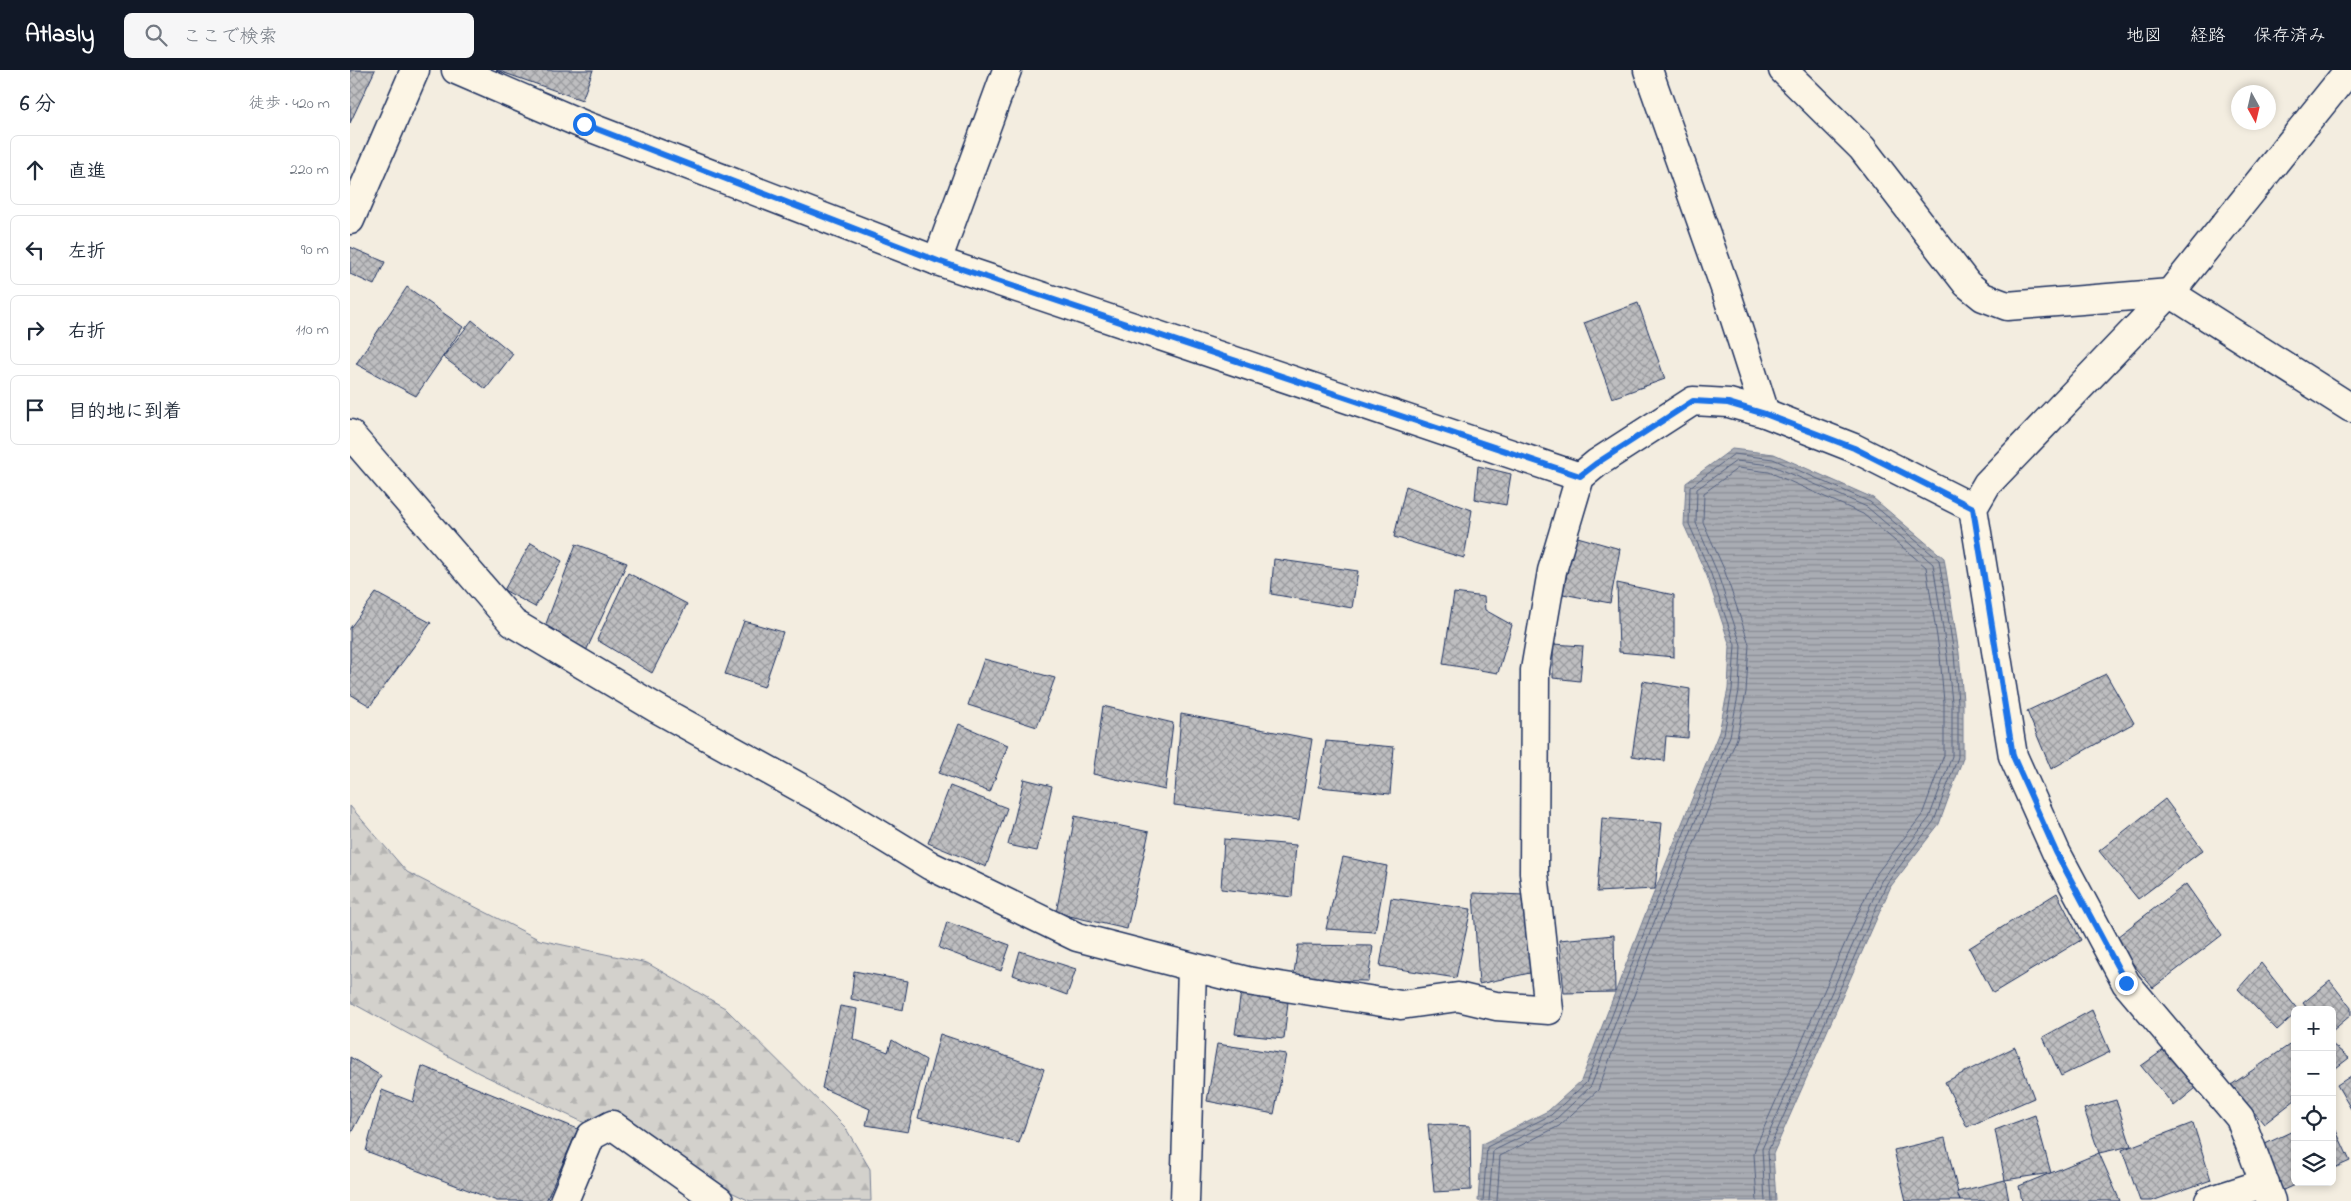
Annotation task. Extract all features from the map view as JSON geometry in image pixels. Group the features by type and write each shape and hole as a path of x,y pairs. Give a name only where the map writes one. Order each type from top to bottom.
{"street":[{"path":"350,220 415,70"},
{"path":"456,70 584,124 938,261 1580,476"},
{"path":"938,261 1007,70"},
{"path":"1648,70 1725,288 1765,414"},
{"path":"1784,70 1862,148 1967,284 1983,297 2007,306 2170,293 2351,408"},
{"path":"2209,1201 2268,1192 2240,1118 2126,983 2056,852 2013,756 1973,508 1987,484 2170,293 2349,70"},
{"path":"350,434 513,623 656,708 828,803 931,866 1077,937 1247,981 1401,1005 1458,997 1496,1006 1549,1010 1534,873 1535,670 1552,571 1580,476 1693,401 1728,403 1765,414 1854,448 1973,508"},
{"path":"1185,1201 1192,968"},
{"path":"564,1201 591,1136 612,1125 719,1201"}],"green space":[{"path":"350,806 407,872 540,940 647,963 725,1008 845,1127 870,1169 871,1201 750,1201 479,1073 350,1001"}],"water":[{"path":"1732,449 1774,454 1873,498 1944,558 1959,653 1963,701 1963,758 1939,824 1891,886 1773,1154 1776,1201 1478,1201 1482,1144 1548,1111 1581,1081 1645,915 1719,732 1728,689 1730,646 1707,576 1684,525 1686,483"}],"building":[{"path":"350,70 375,70 350,123"},
{"path":"496,70 593,70 582,100"},
{"path":"350,247 385,262 374,285 350,274"},
{"path":"407,287 463,327 416,396 356,364"},
{"path":"1638,303 1665,379 1612,398 1584,323"},
{"path":"472,320 513,354 486,389 443,357"},
{"path":"1478,466 1511,474 1506,505 1475,499"},
{"path":"1406,486 1472,510 1464,558 1394,537"},
{"path":"1574,536 1620,549 1610,603 1563,594"},
{"path":"531,543 562,561 535,607 504,590"},
{"path":"576,544 627,563 586,651 544,629"},
{"path":"1274,559 1358,571 1352,608 1271,594"},
{"path":"628,573 687,604 652,673 597,640"},
{"path":"1617,583 1674,595 1674,657 1619,652"},
{"path":"376,593 431,623 370,706 350,694 350,628"},
{"path":"1454,593 1484,597 1485,610 1512,625 1498,673 1443,664"},
{"path":"744,621 783,632 764,687 725,674"},
{"path":"1553,644 1583,646 1580,681 1553,678"},
{"path":"984,659 1055,678 1037,727 968,705"},
{"path":"2106,674 2134,723 2051,769 2027,711"},
{"path":"1643,681 1690,689 1688,738 1666,736 1664,761 1632,756"},
{"path":"1103,706 1173,723 1165,790 1093,774"},
{"path":"1181,714 1312,739 1299,820 1174,805"},
{"path":"959,724 1008,745 990,792 939,773"},
{"path":"1326,741 1394,747 1390,794 1319,787"},
{"path":"1024,779 1052,786 1037,851 1008,845"},
{"path":"950,786 1007,808 986,867 928,843"},
{"path":"2165,799 2203,850 2138,899 2099,851"},
{"path":"1075,816 1149,832 1127,929 1056,913"},
{"path":"1602,818 1662,823 1655,889 1597,892"},
{"path":"1224,839 1296,845 1292,897 1221,889"},
{"path":"1343,857 1387,866 1375,932 1326,929"},
{"path":"2186,884 2222,935 2153,988 2113,940"},
{"path":"1473,893 1524,895 1530,973 1479,984"},
{"path":"2057,893 2081,940 1993,993 1969,948"},
{"path":"1391,898 1471,909 1456,978 1380,966"},
{"path":"947,922 1010,945 1001,971 939,948"},
{"path":"1614,935 1615,992 1564,993 1559,940"},
{"path":"1298,945 1373,946 1368,981 1293,980"},
{"path":"1020,951 1076,969 1067,995 1013,975"},
{"path":"2261,963 2295,1006 2291,1006 2291,1018 2277,1030 2238,989"},
{"path":"854,971 908,981 903,1010 851,999"},
{"path":"2330,981 2351,1008 2351,1015 2336,1028 2336,1006 2305,1006 2303,1003"},
{"path":"1241,991 1288,1002 1284,1039 1235,1034"},
{"path":"840,1006 857,1009 853,1039 888,1052 892,1040 926,1060 908,1132 866,1125 870,1109 822,1088"},
{"path":"2092,1010 2110,1052 2061,1076 2043,1037"},
{"path":"940,1034 1044,1069 1019,1143 918,1118"},
{"path":"1217,1044 1286,1054 1274,1114 1207,1101"},
{"path":"2291,1044 2291,1103 2264,1124 2231,1085"},
{"path":"2169,1046 2201,1084 2174,1106 2141,1066"},
{"path":"2015,1047 2034,1098 1967,1127 1945,1082"},
{"path":"2336,1047 2349,1058 2336,1068"},
{"path":"350,1057 381,1076 350,1135"},
{"path":"422,1066 578,1129 546,1201 497,1201 366,1151 382,1090 413,1102"},
{"path":"2351,1076 2351,1109 2337,1085"},
{"path":"2116,1100 2131,1146 2099,1153 2084,1109"},
{"path":"2035,1115 2051,1173 2005,1180 1995,1130"},
{"path":"2193,1123 2211,1180 2152,1201 2140,1201 2122,1150"},
{"path":"1428,1124 1470,1126 1471,1190 1434,1192"},
{"path":"2336,1131 2350,1161 2336,1167"},
{"path":"2291,1132 2292,1186 2281,1191 2263,1145"},
{"path":"1945,1138 1960,1201 1906,1201 1894,1150"},
{"path":"2099,1153 2120,1201 2022,1201 2019,1186"},
{"path":"2005,1180 2009,1201 1960,1201 1957,1192"}],"route":[{"path":"584,124 938,261 1580,476 1636,437 1693,401 1728,403 1765,414 1854,448 1973,508 2013,756 2056,852 2126,983"}]}
